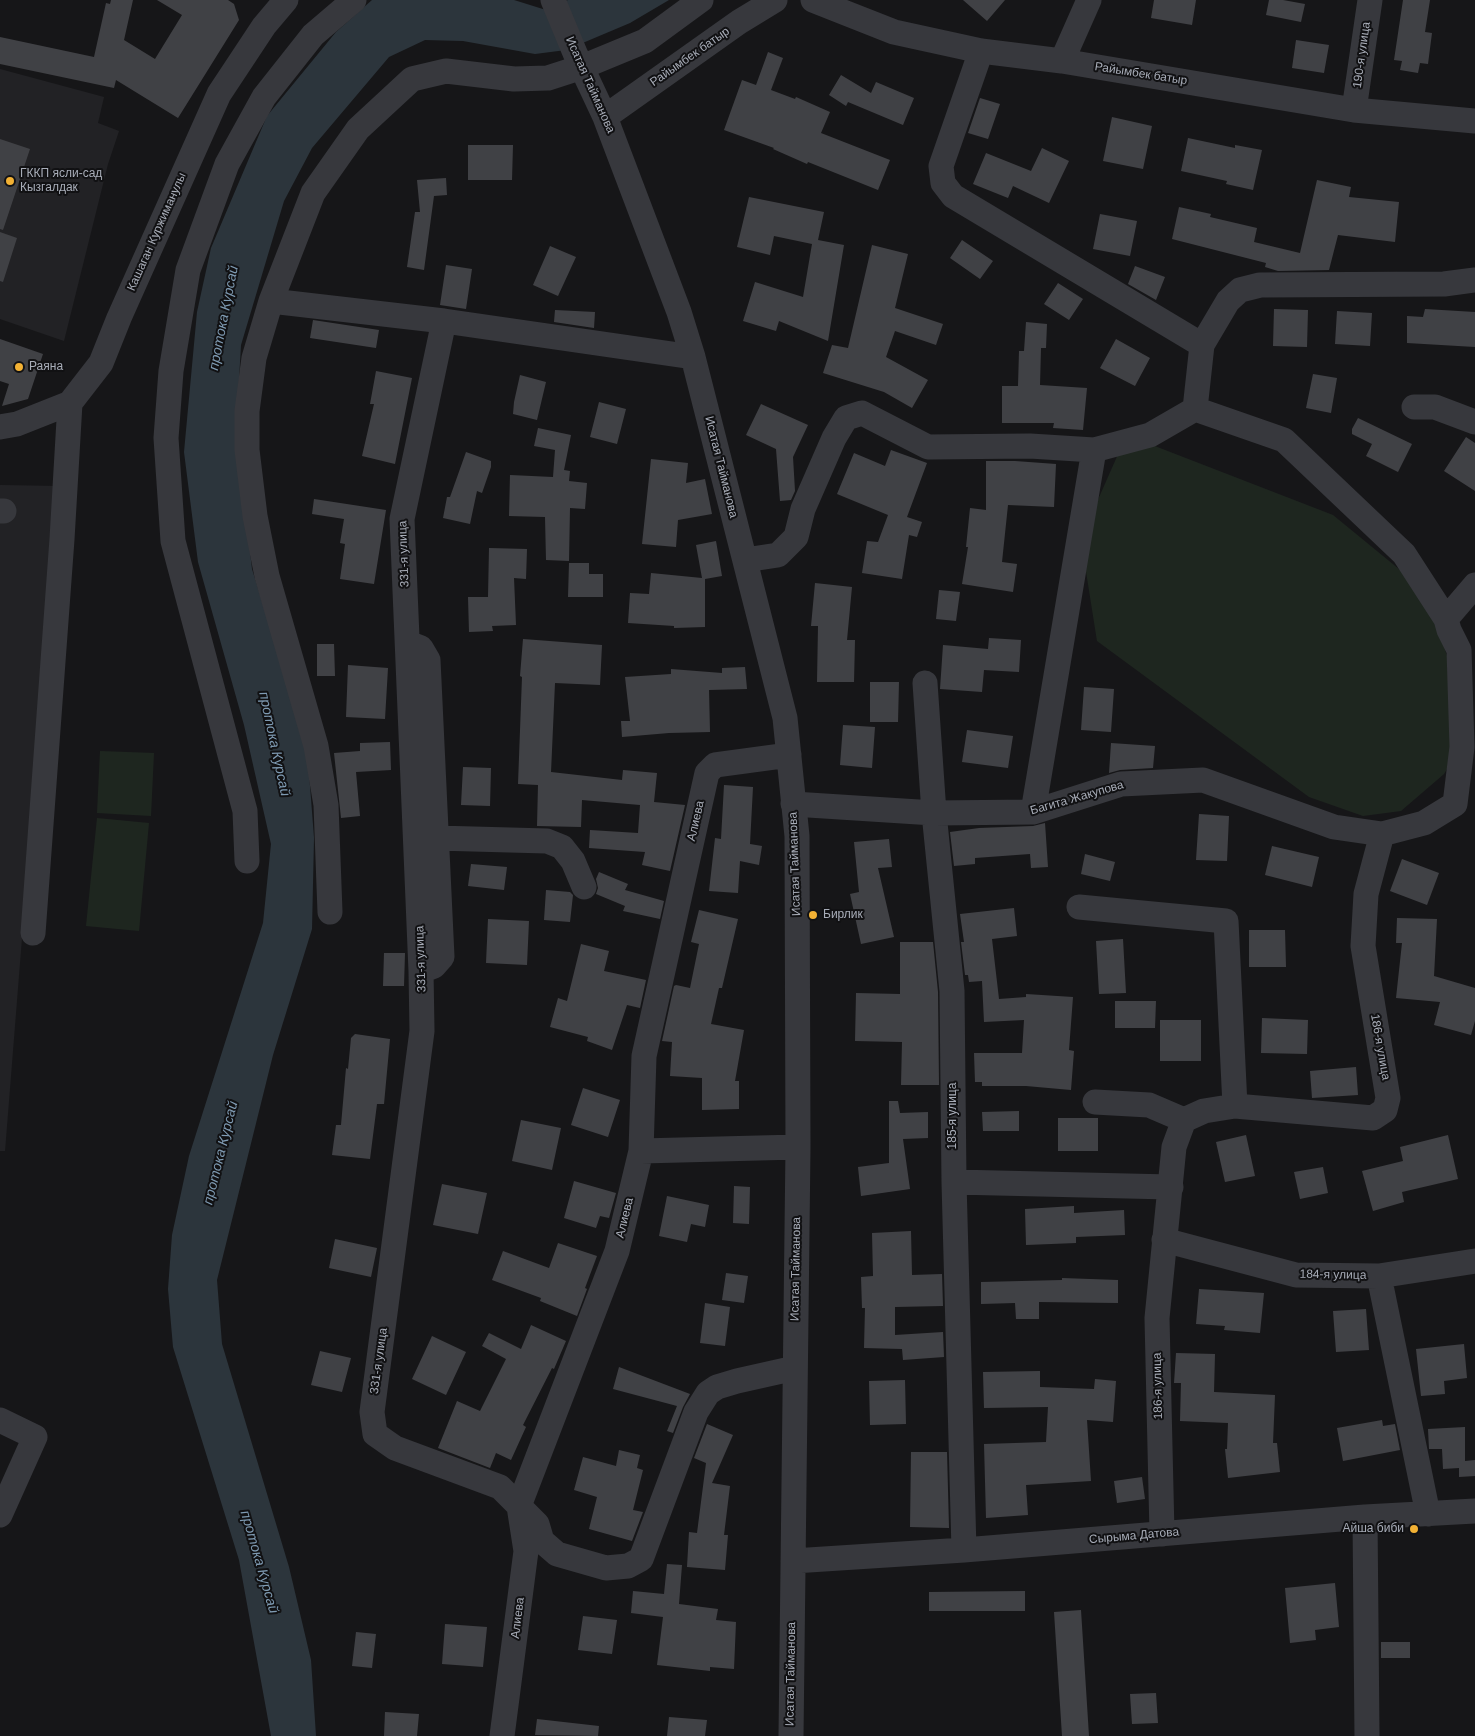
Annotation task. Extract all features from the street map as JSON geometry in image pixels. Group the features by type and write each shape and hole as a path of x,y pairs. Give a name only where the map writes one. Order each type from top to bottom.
{"street":[{"path":"247,861 245,811 173,541 166,438 171,371 188,270 227,164 264,97 314,35 354,0"},
{"name":"Исатая Тайманова","path":"553,0 578,60 605,117 679,312 693,357 785,718 797,836 798,1147 791,1736"},
{"path":"330,912 326,805 316,746 267,576 255,516 248,450 247,411 254,358 271,301 313,193 358,129 412,79 446,70 514,79 548,78 578,60 645,41 701,0"},
{"name":"Райымбек батыр","path":"605,117 740,22 775,0"},
{"name":"Райымбек батыр","path":"813,0 894,32 981,51 1062,61 1354,110 1475,121"},
{"path":"1062,61 1089,0"},
{"name":"190-я улица","path":"1354,110 1370,0"},
{"name":"Кашаган Куржиманулы","path":"70,403 101,363 119,318 219,94 283,1"},
{"path":"981,51 940,166 943,183 953,196 1202,345"},
{"path":"1196,409 1202,345 1228,301 1240,290 1260,285 1444,284 1475,280"},
{"path":"271,301 444,321 693,357"},
{"name":"331-я улица","path":"444,321 402,519 408,643 425,801 422,1031 372,1412 375,1434 395,1448 500,1487 537,1524 542,1541 557,1554 606,1568 628,1566 641,1559 696,1412 708,1393 717,1387 737,1381 795,1368"},
{"path":"0,426 17,424 70,403 61,559 33,933"},
{"path":"1414,407 1435,407 1475,422"},
{"path":"745,560 778,555 796,537 803,509 834,438 846,418 862,413 928,447 1030,446 1094,450 1150,435 1196,409 1284,440 1404,554 1446,619 1449,630 1467,656 1462,747 1465,809 1424,823 1382,834"},
{"path":"1033,812 1094,450"},
{"path":"1446,619 1475,585"},
{"name":"185-я улица","path":"925,683 934,813 952,990 954,1182 964,1550"},
{"name":"Алиева","path":"502,1736 526,1552 519,1506 617,1251 641,1151 644,1056 707,773 715,765 788,755"},
{"name":"Багита Жакупова","path":"793,804 934,813 1033,812 1121,784 1204,780 1334,826 1382,834"},
{"path":"422,971 434,966 442,956 436,838 425,801"},
{"name":"186-я улица","path":"1162,1534 1157,1318 1174,1147 1184,1120 1204,1111 1235,1106 1373,1118 1385,1110 1388,1098 1363,946 1366,894 1382,834"},
{"path":"436,838 547,841 562,847 573,861 584,887"},
{"path":"1079,907 1226,921 1235,1106"},
{"path":"1095,1102 1149,1105 1184,1120"},
{"path":"641,1151 798,1147"},
{"path":"954,1182 1171,1187"},
{"name":"184-я улица","path":"1164,1240 1296,1275 1379,1276 1475,1261"},
{"path":"1379,1276 1428,1514"},
{"path":"0,1420 35,1437 0,1515"},
{"name":"Сырыма Датова","path":"793,1561 964,1550 1365,1516 1475,1511"},
{"path":"1365,1516 1367,1736"}],"shaded area":[{"path":"0,69 104,97 98,123 119,131 108,164 64,341 0,319"},
{"path":"1147,443 1333,515 1405,574 1436,619 1447,656 1453,759 1444,774 1401,811 1363,816 1309,797 1097,641 1085,565 1093,511 1119,452"},
{"path":"0,485 58,486 5,1151 0,1151"},
{"path":"100,751 154,753 151,816 97,813"},
{"path":"97,818 149,823 139,931 86,926"}],"water":[{"name":"протока Курсай","path":"372,0 514,0 546,10 568,0 669,0 630,23 566,50 535,54 463,41 425,40 389,57 312,148 284,201 241,345 236,432 252,569 307,747 314,838 312,929 273,1055 217,1280 222,1344 289,1567 311,1660 316,1736 271,1736 239,1560 173,1347 168,1289 172,1235 189,1156 263,923 271,844 244,725 198,562 184,452 197,312 211,248 267,116 336,32"}],"building":[{"path":"111,0 133,0 124,40 155,59 182,15 157,0 228,0 234,4 239,20 178,118 116,80 114,88 0,64 0,37 94,57 106,3 110,4"},
{"path":"963,0 1005,0 987,21"},
{"path":"1154,0 1196,0 1192,25 1151,18"},
{"path":"1269,0 1283,0 1305,4 1301,22 1266,15"},
{"path":"1403,0 1430,0 1425,32 1432,33 1428,64 1420,63 1418,73 1400,70 1402,61 1394,60"},
{"path":"1296,40 1329,45 1324,73 1292,68"},
{"path":"768,52 783,58 771,90 795,99 796,97 830,112 821,133 890,160 878,190 808,162 807,164 774,148 724,130 742,80 756,85"},
{"path":"841,75 871,93 876,82 914,98 903,125 848,102 846,106 829,95"},
{"path":"980,98 1000,104 988,139 968,133"},
{"path":"1112,117 1152,126 1143,169 1103,161"},
{"path":"1188,138 1235,148 1235,145 1262,150 1253,190 1226,184 1227,181 1181,171"},
{"name":"ГККП ясли-сад Кызгалдак","path":"0,139 30,149 3,230 0,229"},
{"path":"468,145 513,145 512,180 468,180"},
{"path":"1042,148 1069,161 1049,203 1013,186 1008,198 973,184 986,153 1031,171"},
{"path":"446,178 447,195 434,196 424,270 407,267 415,212 420,212 417,180"},
{"path":"1317,180 1351,187 1349,197 1399,202 1395,242 1338,235 1329,270 1278,271 1265,267 1266,263 1172,239 1179,207 1211,214 1210,217 1257,228 1254,242 1300,253"},
{"path":"749,197 824,212 818,240 844,245 828,341 779,321 776,331 743,321 755,282 803,297 812,244 774,236 770,255 737,247"},
{"path":"1100,214 1137,221 1130,256 1093,249"},
{"path":"0,232 17,238 3,282 0,281"},
{"path":"962,240 993,261 980,279 950,258"},
{"path":"872,245 908,254 895,308 943,324 936,345 895,331 886,357 928,380 912,408 884,392 823,373 832,345 848,348"},
{"path":"550,246 576,257 558,296 533,285"},
{"path":"446,265 472,269 466,309 440,305"},
{"path":"1135,266 1165,277 1156,300 1128,284"},
{"path":"1058,283 1083,299 1069,320 1044,304"},
{"path":"1274,309 1308,310 1307,347 1273,346"},
{"path":"1425,309 1475,312 1475,347 1407,343 1407,316 1423,317"},
{"path":"555,310 595,312 594,328 554,322"},
{"path":"1337,311 1372,313 1370,346 1335,344"},
{"path":"313,320 379,330 376,348 310,338"},
{"path":"1026,322 1047,324 1046,348 1041,348 1040,385 1087,388 1083,430 1053,428 1054,423 1002,423 1002,386 1018,386 1019,351 1024,351"},
{"name":"Раяна","path":"0,339 43,354 28,399 2,406 9,384 0,381"},
{"path":"1116,339 1150,358 1135,386 1100,368"},
{"path":"376,371 412,378 395,464 362,456 374,404 370,404"},
{"path":"1313,374 1337,378 1331,413 1306,408"},
{"path":"520,375 546,382 537,420 513,414"},
{"path":"599,402 626,409 617,444 590,437"},
{"path":"761,404 808,425 793,457 795,491 791,500 780,501 776,449 746,435"},
{"path":"1358,418 1412,444 1398,472 1366,456 1372,444 1352,434 1352,429"},
{"path":"538,428 571,435 564,470 570,471 569,481 587,483 585,509 570,508 569,561 546,560 545,517 509,516 510,475 553,477 555,450 534,446"},
{"path":"1466,437 1475,443 1475,491 1444,471"},
{"path":"891,450 927,463 907,517 922,522 917,537 909,535 902,579 862,573 867,541 878,542 888,515 837,494 854,453 885,466"},
{"path":"466,452 491,461 491,467 482,493 477,491 470,524 443,518 447,497 450,497"},
{"path":"651,459 688,463 686,483 705,479 712,514 678,520 676,547 642,544"},
{"path":"986,461 1056,464 1054,507 1008,505 1002,562 1017,564 1013,592 962,584 968,547 966,547 970,508 986,510"},
{"path":"314,499 386,510 374,584 340,579 345,544 340,543 344,519 312,514"},
{"path":"716,541 722,576 705,579 705,627 674,628 674,626 628,623 630,593 649,594 651,573 702,578 696,545"},
{"path":"489,548 527,549 526,579 514,578 516,625 492,626 493,631 469,632 468,597 488,597"},
{"path":"569,563 589,563 589,574 603,574 603,597 568,597"},
{"path":"815,583 852,587 847,640 855,640 854,682 817,682 818,626 811,626"},
{"path":"939,590 960,592 956,621 936,619"},
{"path":"989,638 1021,640 1019,672 984,670 982,692 940,689 943,645 988,649"},
{"path":"523,639 602,645 600,685 555,683 551,772 622,780 623,770 657,773 654,802 685,805 670,871 642,865 645,852 589,848 590,830 638,833 640,805 582,800 581,827 537,826 538,785 518,784 522,677 520,676"},
{"path":"317,644 334,644 335,676 317,676"},
{"path":"348,665 388,668 385,719 346,717"},
{"path":"745,667 747,689 709,690 710,732 622,737 621,721 630,721 625,677 671,674 671,669 722,673 722,668"},
{"path":"870,682 899,682 898,722 870,722"},
{"path":"1084,687 1114,689 1111,732 1081,730"},
{"path":"843,725 875,727 872,768 840,765"},
{"path":"967,730 1013,736 1008,768 962,762"},
{"path":"390,742 391,770 356,772 360,816 341,818 334,753 360,751 360,743"},
{"path":"1111,743 1155,746 1153,768 1120,770 1109,773"},
{"path":"463,767 491,768 490,806 461,805"},
{"path":"724,785 753,787 750,844 762,846 759,865 740,861 738,893 709,891 715,838 721,839"},
{"path":"1199,814 1229,816 1227,861 1196,860"},
{"path":"1045,823 1048,867 1031,868 1030,854 975,858 975,864 954,866 950,832 979,828 1033,826"},
{"path":"889,839 892,867 878,868 894,937 861,944 850,894 859,892 854,842"},
{"path":"1272,846 1319,857 1312,887 1265,875"},
{"path":"1085,854 1115,862 1110,881 1081,874"},
{"path":"1402,859 1439,873 1427,905 1390,891"},
{"path":"471,864 507,867 504,890 468,886"},
{"path":"599,872 628,884 625,890 664,901 660,919 623,911 625,906 596,894 598,888 596,879"},
{"path":"546,890 570,892 573,895 570,922 544,920"},
{"path":"1014,908 1017,936 992,939 999,999 1026,997 1026,994 1073,997 1069,1050 1074,1051 1071,1090 1026,1086 982,1086 982,1082 975,1082 974,1053 1022,1053 1024,1020 984,1022 982,981 969,982 968,975 965,975 961,942 964,942 960,914"},
{"path":"699,910 738,919 722,988 719,988 711,1024 744,1030 735,1081 739,1081 739,1109 702,1110 702,1078 670,1076 672,1042 662,1041 674,986 690,988 699,944 691,942"},
{"path":"1397,918 1437,919 1434,976 1475,988 1475,1021 1471,1035 1434,1025 1440,1002 1396,998 1402,943 1396,943"},
{"path":"488,919 529,921 527,965 486,963"},
{"path":"1249,930 1285,930 1286,967 1249,967"},
{"path":"1123,939 1126,993 1099,994 1096,941"},
{"path":"900,942 933,942 938,992 939,1085 901,1085 902,1042 855,1041 856,993 900,994"},
{"path":"581,944 609,951 604,971 646,980 640,1008 627,1005 612,1050 587,1041 588,1037 550,1027 558,998 567,1001"},
{"path":"384,953 405,953 404,986 383,986"},
{"path":"1115,1001 1156,1001 1155,1028 1115,1028"},
{"path":"1262,1018 1308,1020 1307,1054 1261,1053"},
{"path":"1160,1020 1201,1020 1201,1061 1160,1061"},
{"path":"355,1034 390,1039 384,1104 377,1104 370,1159 332,1155 336,1125 341,1125 346,1068 348,1069 351,1038"},
{"path":"1356,1067 1358,1095 1312,1098 1310,1071"},
{"path":"583,1088 620,1100 608,1137 571,1125"},
{"path":"889,1101 898,1101 900,1113 928,1112 928,1138 903,1139 910,1189 861,1196 858,1167 889,1163"},
{"path":"1019,1111 1019,1131 983,1131 982,1112"},
{"path":"1058,1118 1098,1118 1098,1151 1058,1151"},
{"path":"521,1120 561,1128 552,1170 512,1161"},
{"path":"1246,1135 1255,1176 1225,1182 1216,1142"},
{"path":"1448,1135 1458,1179 1402,1192 1404,1202 1373,1211 1362,1171 1403,1161 1400,1147"},
{"path":"1323,1167 1328,1193 1300,1199 1294,1172"},
{"path":"574,1181 616,1193 609,1218 600,1216 596,1228 564,1218"},
{"path":"442,1184 487,1193 478,1234 433,1225"},
{"path":"734,1186 750,1187 749,1224 733,1223"},
{"path":"667,1196 709,1205 705,1227 691,1224 687,1242 659,1236"},
{"path":"1074,1206 1074,1213 1124,1210 1125,1235 1076,1237 1076,1243 1026,1245 1025,1209"},
{"path":"911,1231 912,1275 942,1274 943,1306 895,1307 895,1335 943,1332 944,1357 903,1360 902,1349 864,1348 865,1308 862,1308 861,1277 873,1276 872,1233"},
{"path":"335,1239 377,1248 371,1277 329,1268"},
{"path":"558,1243 597,1256 577,1316 540,1301 541,1298 492,1280 503,1251 549,1268"},
{"path":"726,1273 748,1276 744,1303 722,1300"},
{"path":"1062,1278 1118,1280 1118,1303 1039,1302 1039,1319 1016,1319 1015,1303 981,1304 981,1282 1062,1280"},
{"path":"1199,1289 1264,1293 1260,1333 1224,1330 1225,1326 1196,1324"},
{"path":"705,1303 730,1307 725,1346 700,1343"},
{"path":"1366,1309 1369,1350 1336,1352 1333,1311"},
{"path":"531,1325 566,1341 554,1369 552,1368 523,1425 526,1427 511,1460 496,1453 490,1468 438,1448 457,1401 480,1411 506,1359 482,1346 489,1333 521,1349"},
{"path":"432,1336 466,1352 446,1395 412,1379"},
{"path":"1464,1344 1467,1378 1444,1381 1445,1394 1421,1396 1416,1349"},
{"path":"320,1351 351,1358 342,1392 311,1385"},
{"path":"1176,1353 1215,1354 1214,1392 1275,1395 1273,1443 1277,1443 1280,1472 1228,1478 1225,1449 1227,1449 1228,1423 1180,1421 1181,1383 1174,1383"},
{"path":"619,1367 690,1394 673,1433 667,1431 677,1406 613,1389"},
{"path":"1040,1371 1040,1387 1094,1389 1095,1379 1116,1381 1113,1422 1087,1420 1091,1481 1026,1485 1028,1515 986,1518 984,1444 1046,1442 1048,1407 984,1408 983,1372"},
{"path":"905,1380 906,1424 870,1425 869,1381"},
{"path":"1382,1420 1383,1426 1395,1424 1400,1450 1343,1461 1337,1428"},
{"path":"707,1424 733,1435 712,1483 730,1486 724,1535 728,1535 725,1570 687,1567 689,1532 697,1533 706,1463 694,1458"},
{"path":"1465,1427 1465,1461 1475,1460 1475,1476 1459,1477 1459,1468 1443,1469 1442,1449 1429,1449 1428,1429"},
{"path":"619,1450 640,1455 637,1468 643,1470 633,1510 643,1512 632,1541 589,1529 597,1497 574,1490 583,1457 616,1466"},
{"path":"911,1452 947,1452 949,1528 910,1527"},
{"path":"1142,1477 1145,1499 1117,1503 1114,1481"},
{"path":"667,1564 682,1565 679,1604 718,1609 716,1620 736,1622 734,1669 710,1667 710,1671 657,1665 663,1617 631,1613 633,1591 664,1594"},
{"path":"1335,1583 1339,1627 1315,1630 1316,1640 1290,1643 1285,1588"},
{"path":"1025,1591 1025,1611 929,1611 929,1592"},
{"path":"1081,1610 1089,1736 1062,1736 1054,1612"},
{"path":"583,1616 617,1620 612,1654 578,1650"},
{"path":"445,1624 487,1627 483,1667 442,1664"},
{"path":"356,1632 376,1634 372,1668 352,1666"},
{"path":"1381,1642 1410,1642 1410,1658 1381,1658"},
{"path":"1156,1693 1158,1723 1132,1724 1130,1694"},
{"path":"385,1712 419,1714 417,1736 384,1736"},
{"path":"669,1717 707,1720 705,1736 667,1736"},
{"path":"537,1719 599,1726 598,1736 535,1735"}],"place":[{"name":"ГККП ясли-сад Кызгалдак","path":"10,181"},
{"name":"Раяна","path":"19,367"},
{"name":"Бирлик","path":"813,915"},
{"name":"Айша биби","path":"1414,1529"}]}
